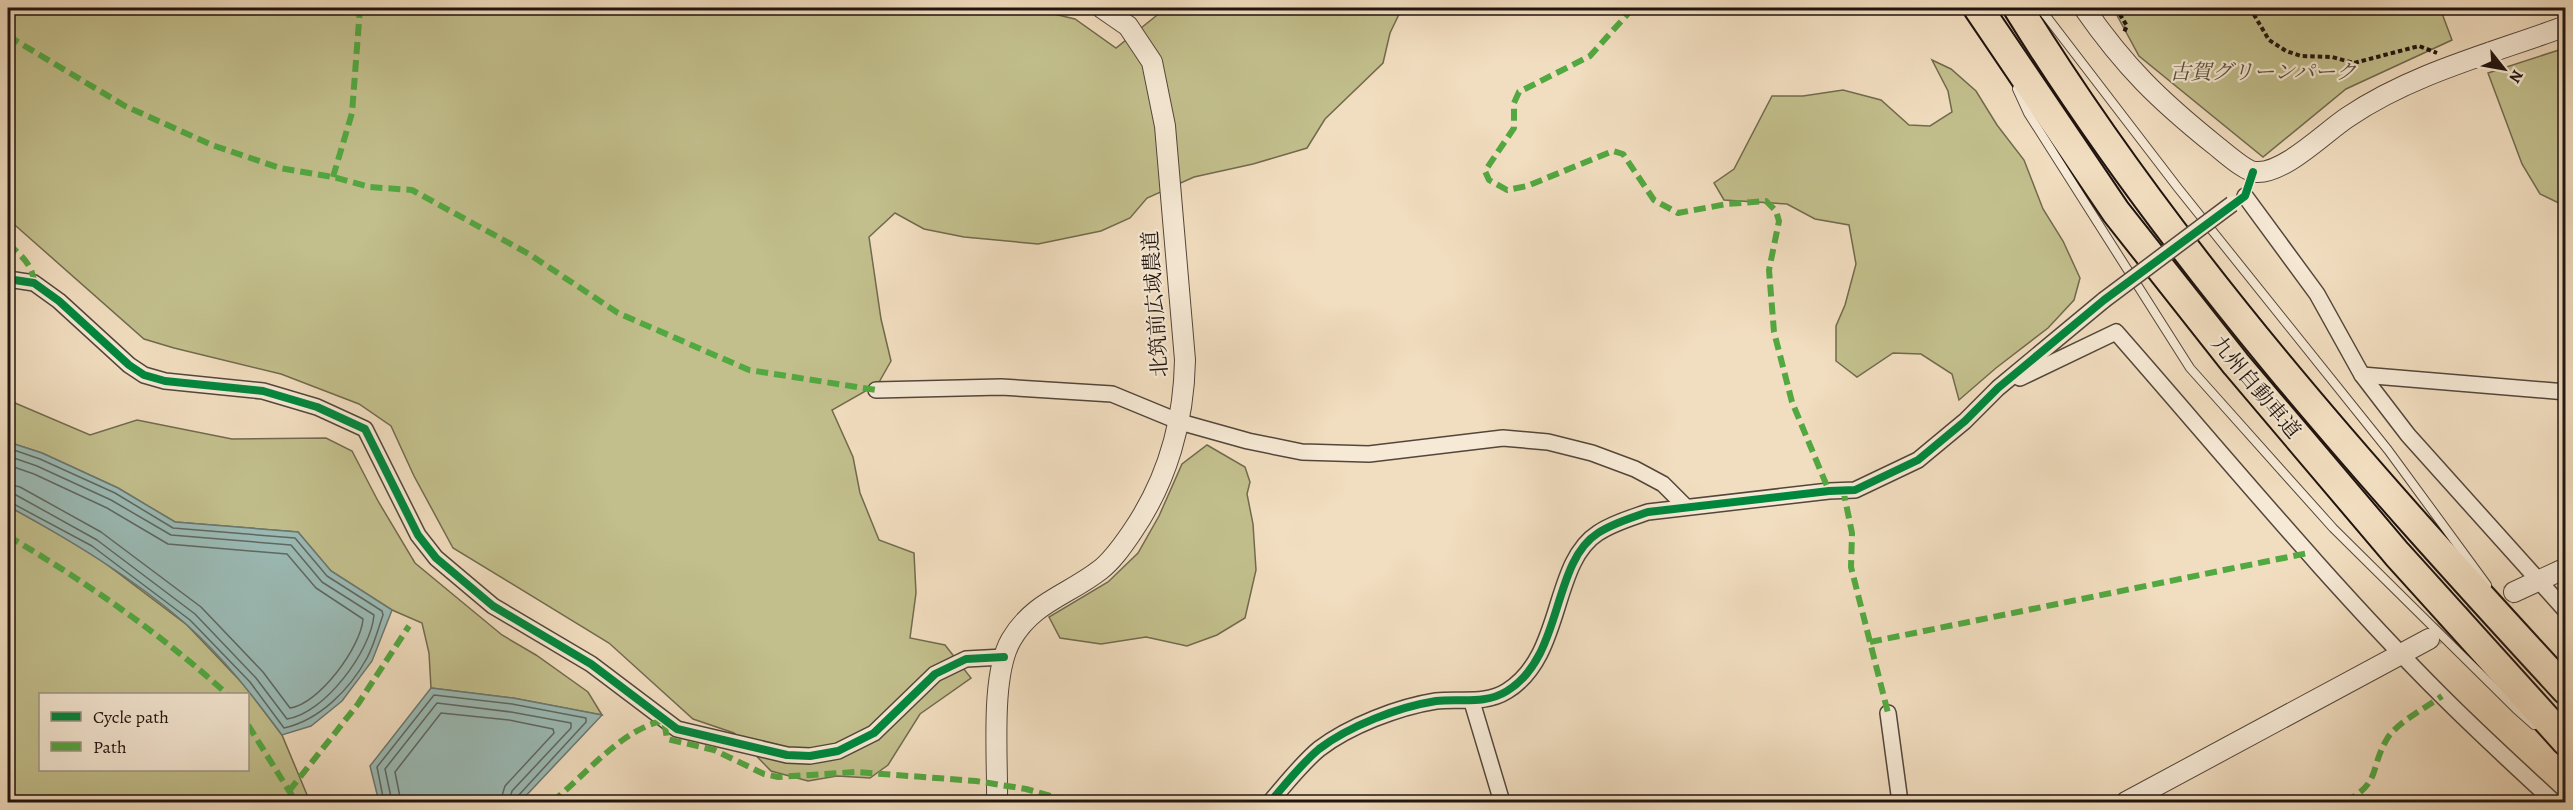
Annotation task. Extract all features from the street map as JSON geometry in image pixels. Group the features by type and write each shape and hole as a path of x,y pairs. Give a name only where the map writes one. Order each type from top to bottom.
{"highway":[{"name":"九州自動車道","path":"2018,8 2126,170 2249,332 2415,526 2565,690"},
{"name":"九州自動車道","path":"1979,9 2116,212 2236,364 2554,739"}],"street":[{"name":"北筑前広域農道","path":"997,802 999,687 1004,657 1011,640 1028,615 1100,570 1120,550 1146,512 1164,472 1180,422 1185,392 1185,360 1166,126 1152,62 1128,26 1102,8"},
{"path":"2085,8 2114,50 2157,97 2225,153 2253,172 2265,172 2281,166 2330,128 2372,101 2455,65 2565,26"},
{"path":"1269,802 1317,751 1345,731 1426,703 1447,700 1472,702 1506,692 1532,667 1553,625 1562,591 1575,558 1591,539 1623,520 1648,512 1686,507 1855,490 1918,460 1965,421 1998,388 2104,300 2239,200 2253,172"},
{"path":"2239,200 2317,294 2362,375 2408,435 2565,611"},
{"path":"8,279 34,284 59,301 129,365 144,375 165,381 262,391 316,407 365,429 418,535 436,558 493,606 591,664 677,729 787,755 810,756 838,751 874,733 935,674 966,659 1004,657"},
{"path":"1998,388 2116,332 2308,553 2401,653 2442,696 2554,802"},
{"path":"2362,375 2565,392"},
{"path":"876,390 1000,387 1112,394 1180,422 1248,441 1302,452 1369,454 1503,438 1548,442 1592,453 1635,469 1663,484 1686,507"},
{"path":"2509,600 2565,568"},
{"path":"2126,802 2429,639"},
{"path":"1472,702 1502,802"},
{"path":"1888,713 1900,802"}],"lane":[{"path":"2040,8 2178,188 2388,450 2490,589"},
{"path":"1979,9 2009,72"},
{"path":"2014,82 2028,113 2190,368 2333,528 2516,710 2554,739 2565,751"},
{"path":"2509,600 2544,667"}],"path":[{"path":"2250,8 2270,40 2286,51 2301,56 2332,57 2354,63 2419,46 2433,50 2455,65"}],"green space":[{"path":"8,8 1035,8 1075,19 1116,48 1166,8 1402,8 1390,33 1383,63 1325,119 1307,148 1253,164 1194,177 1147,198 1130,218 1101,231 1038,244 964,237 924,229 895,213 869,237 881,319 891,361 878,384 832,410 853,457 860,493 879,540 914,553 916,593 910,638 945,645 971,678 920,714 888,765 870,778 837,776 808,781 771,771 734,733 693,719 609,643 453,548 414,476 391,426 359,404 281,374 144,339 8,219"},
{"name":"古賀グリーンパーク","path":"2113,8 2440,8 2452,40 2346,89 2263,157 2139,56"},
{"path":"2566,48 2565,206 2540,194 2522,164 2488,73"},
{"path":"1932,60 1951,69 1976,91 1997,125 2024,160 2043,209 2063,241 2080,278 2074,300 2048,328 1959,400 1952,374 1921,354 1893,353 1857,377 1836,361 1836,326 1845,305 1856,264 1849,225 1815,219 1787,204 1724,200 1714,183 1734,169 1772,96 1803,96 1843,90 1881,100 1909,125 1930,126 1952,112 1948,91"},
{"path":"8,400 90,435 137,420 232,439 326,438 352,451 378,501 415,563 502,635 536,655 588,692 602,715 513,698 431,688 429,653 422,623 392,610 331,571 298,532 175,522 118,488 42,453 8,442"},
{"path":"1207,445 1245,467 1250,482 1247,494 1253,524 1256,570 1245,618 1217,635 1187,646 1146,637 1101,644 1060,638 1049,617 1108,582 1138,553 1159,516 1182,464"},
{"path":"8,506 89,551 187,625 245,686 282,735 310,802 8,802"}],"water":[{"path":"8,442 42,453 118,488 175,522 298,532 331,571 392,610 372,661 342,701 311,726 282,735 225,663 186,624 100,560 8,506"},
{"path":"431,688 513,698 602,715 520,802 379,802 370,766"}],"tunnel":[{"path":"2429,639 2514,592"}],"marked path":[{"path":"333,177 352,113 360,8"},
{"path":"1633,8 1590,56 1519,92 1514,103 1514,128 1485,171 1489,180 1507,190 1527,186 1613,151 1623,154 1654,200 1678,213 1727,204 1766,201 1776,211 1779,221 1769,270 1774,332 1792,402 1829,491"},
{"path":"8,36 125,106 212,145 280,168 333,177 370,187 412,190 529,254 618,313 749,370 876,390"},
{"path":"8,244 22,256 29,266 34,283"},
{"path":"1843,489 1852,533 1851,567 1888,713"},
{"path":"8,536 122,609 226,693"},
{"path":"1870,642 2308,553"},
{"path":"289,791 358,704 409,626"},
{"path":"2345,802 2357,795 2370,781 2391,733 2404,721 2442,696"},
{"path":"552,802 618,744 647,726 664,720 667,739 714,750 764,774 778,777 856,772 976,781 1026,789 1072,802"},
{"path":"249,727 296,802"}],"cycle path":[{"path":"1270,802 1319,749 1359,725 1421,704 1445,700 1481,700 1507,691 1525,675 1539,656 1572,565 1583,547 1604,529 1648,512 1855,490 1918,460 1965,421 1998,388 2104,300 2245,196 2253,172"},
{"path":"8,279 34,283 59,301 129,365 144,375 165,381 263,391 317,407 365,429 418,535 436,558 493,606 591,664 677,729 787,755 810,756 838,751 874,733 935,674 966,659 1004,657"}]}
